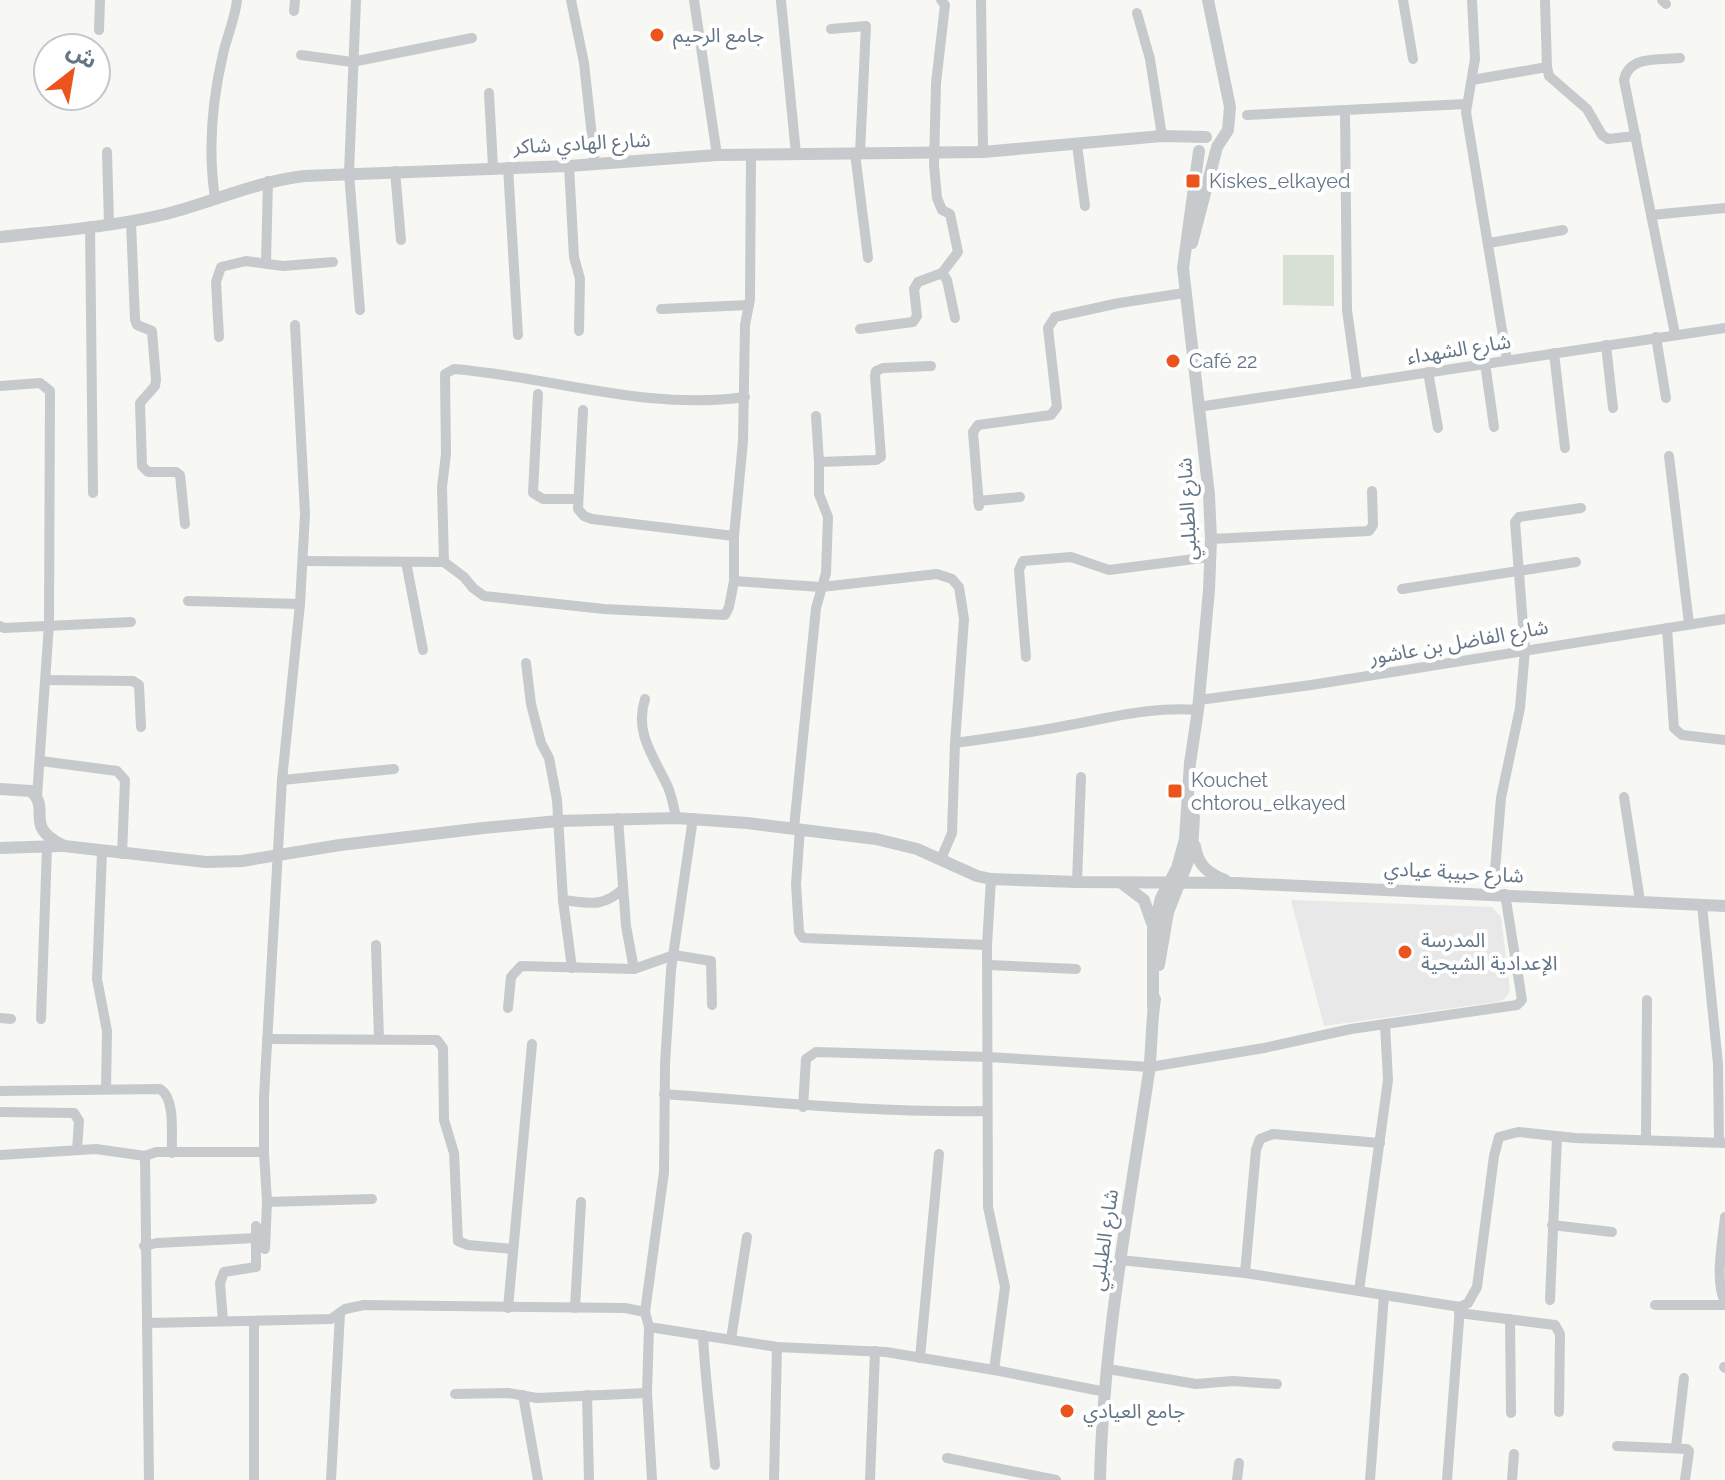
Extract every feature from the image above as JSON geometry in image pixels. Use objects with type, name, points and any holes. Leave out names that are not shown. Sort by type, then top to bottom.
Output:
[{"type":"street","points":[[99,30],[100,0]]},
{"type":"street","points":[[215,198],[211,140],[222,59],[237,0]]},
{"type":"street","points":[[356,0],[349,173],[360,310]]},
{"type":"street","points":[[571,0],[584,63],[595,164]]},
{"type":"street","points":[[694,0],[717,155]]},
{"type":"street","points":[[860,329],[913,322],[917,316],[914,289],[918,282],[942,273],[958,252],[950,214],[942,210],[937,198],[934,152],[936,83],[945,5],[941,0]]},
{"type":"street","points":[[981,0],[983,152]]},
{"type":"street","name":"شارع الطبلبي","points":[[1153,1007],[1165,923],[1185,839],[1211,539],[1209,495],[1183,268],[1184,248],[1208,145],[1228,130],[1230,107],[1208,0]]},
{"type":"street","points":[[1403,0],[1413,59]]},
{"type":"street","points":[[1472,0],[1475,59],[1466,104],[1507,360]]},
{"type":"street","points":[[1545,0],[1549,76],[1587,109],[1602,135],[1608,139],[1636,136]]},
{"type":"street","points":[[781,1],[796,154]]},
{"type":"street","points":[[1137,13],[1168,136],[1208,145]]},
{"type":"street","points":[[831,29],[866,26],[858,153],[868,258]]},
{"type":"street","points":[[301,55],[352,62],[472,38]]},
{"type":"street","points":[[1675,334],[1624,80],[1627,70],[1635,62],[1680,58]]},
{"type":"street","points":[[1472,80],[1547,67]]},
{"type":"street","points":[[489,93],[493,167]]},
{"type":"street","points":[[1247,115],[1466,104]]},
{"type":"street","points":[[1345,110],[1347,310],[1357,382]]},
{"type":"street","name":"شارع الهادي شاكر","points":[[0,237],[131,222],[268,181],[349,173],[569,166],[717,155],[983,152],[1168,136]]},
{"type":"street","points":[[1077,145],[1085,206]]},
{"type":"street","points":[[107,152],[109,224]]},
{"type":"street","points":[[303,561],[444,562],[484,596],[604,609],[725,615],[734,581],[734,536],[745,397],[751,155]]},
{"type":"street","points":[[569,166],[574,257],[580,279],[579,331]]},
{"type":"street","points":[[508,167],[518,335]]},
{"type":"street","points":[[395,171],[401,240]]},
{"type":"street","points":[[266,263],[268,181]]},
{"type":"street","points":[[1651,215],[1725,208]]},
{"type":"street","points":[[131,222],[135,320],[137,325],[152,331],[156,380],[155,386],[140,404],[142,466],[148,472],[176,472],[180,475],[185,524]]},
{"type":"street","points":[[90,226],[93,493]]},
{"type":"street","points":[[1489,243],[1563,230]]},
{"type":"street","points":[[219,337],[216,282],[221,267],[246,261],[283,266],[333,262]]},
{"type":"street","points":[[942,273],[947,280],[955,318]]},
{"type":"street","points":[[1020,497],[979,504],[973,432],[978,425],[1051,415],[1057,407],[1048,328],[1055,317],[1185,290]]},
{"type":"street","points":[[661,309],[749,305]]},
{"type":"street","points":[[265,1249],[267,1039],[277,856],[306,502],[295,325]]},
{"type":"street","name":"شارع الشهداء","points":[[1198,407],[1725,328]]},
{"type":"street","points":[[1656,337],[1666,398]]},
{"type":"street","points":[[1606,345],[1613,408]]},
{"type":"street","points":[[1554,353],[1565,448]]},
{"type":"street","points":[[1485,363],[1494,427]]},
{"type":"street","points":[[819,462],[876,460],[881,457],[876,371],[931,366]]},
{"type":"street","points":[[444,562],[442,487],[446,454],[445,374],[448,371],[506,374],[653,400],[745,397]]},
{"type":"street","points":[[1428,372],[1438,428]]},
{"type":"street","points":[[0,386],[40,383],[50,391],[49,624],[37,796],[43,832],[47,838],[64,846]]},
{"type":"street","points":[[538,394],[533,493],[543,499],[578,499]]},
{"type":"street","points":[[583,410],[578,509],[584,516],[734,536]]},
{"type":"street","points":[[816,416],[819,494],[828,517],[826,573],[816,608],[797,828],[799,932],[803,938],[987,945]]},
{"type":"street","points":[[1669,456],[1689,624]]},
{"type":"street","points":[[1211,539],[1369,531],[1373,525],[1372,491]]},
{"type":"street","points":[[803,1107],[804,1065],[812,1053],[988,1057],[1150,1067],[1520,1002],[1499,894],[1501,798],[1520,708],[1525,650],[1516,520],[1581,508]]},
{"type":"street","points":[[1026,657],[1019,570],[1023,561],[1071,557],[1109,570],[1210,557]]},
{"type":"street","points":[[406,562],[423,650]]},
{"type":"street","points":[[1402,589],[1576,562]]},
{"type":"street","points":[[734,581],[821,587],[937,574],[952,579],[959,587],[964,619],[952,833],[941,859]]},
{"type":"street","points":[[188,601],[300,604]]},
{"type":"street","name":"شارع الفاضل بن عاشور","points":[[955,743],[1725,619]]},
{"type":"street","points":[[0,626],[131,622]]},
{"type":"street","points":[[1667,628],[1674,728],[1682,735],[1725,740]]},
{"type":"street","points":[[526,663],[537,730],[549,758],[572,968]]},
{"type":"street","points":[[46,680],[133,681],[139,685],[141,727]]},
{"type":"street","points":[[645,699],[640,723],[642,733],[667,786],[676,818]]},
{"type":"street","name":"شارع الطبلبي","points":[[1100,1480],[1120,1260],[1150,1067],[1153,930],[1161,898],[1175,883],[1194,837],[1196,731]]},
{"type":"street","points":[[41,761],[117,771],[125,780],[122,854]]},
{"type":"street","points":[[282,780],[394,769]]},
{"type":"street","points":[[1077,882],[1081,777]]},
{"type":"street","points":[[0,789],[22,789],[37,796]]},
{"type":"street","points":[[1624,797],[1640,901]]},
{"type":"street","points":[[618,818],[623,889],[634,969]]},
{"type":"street","points":[[652,1480],[647,1393],[649,1327],[645,1312],[664,1172],[664,1094],[674,955],[693,818]]},
{"type":"street","name":"شارع حبيبة عيادي","points":[[0,848],[64,846],[206,862],[558,821],[693,818],[876,839],[917,849],[977,876],[991,879],[1236,883],[1725,906]]},
{"type":"street","points":[[1194,837],[1200,864],[1216,876],[1236,883]]},
{"type":"street","points":[[41,1019],[47,847]]},
{"type":"street","points":[[102,852],[97,979],[107,1031],[106,1089]]},
{"type":"street","points":[[991,879],[987,945],[989,1216],[1005,1287],[994,1370]]},
{"type":"street","points":[[1113,883],[1129,887],[1144,900],[1153,930]]},
{"type":"street","points":[[563,900],[608,902],[623,889]]},
{"type":"street","points":[[1447,1480],[1459,1310],[1468,1303],[1477,1287],[1499,1137],[1518,1132],[1557,1137],[1722,1142],[1718,1064],[1702,905]]},
{"type":"street","points":[[376,945],[379,1039]]},
{"type":"street","points":[[508,1008],[511,977],[521,966],[634,969],[674,955],[711,961],[712,1005]]},
{"type":"street","points":[[988,965],[1076,969]]},
{"type":"street","points":[[1646,1139],[1647,1000]]},
{"type":"street","points":[[1359,1291],[1388,1080],[1385,1024]]},
{"type":"street","points":[[267,1039],[323,1042],[437,1040],[444,1059],[444,1120],[454,1153],[458,1241],[468,1245],[513,1249]]},
{"type":"street","points":[[508,1308],[532,1044]]},
{"type":"street","points":[[0,1091],[153,1088],[164,1091],[169,1100],[172,1153]]},
{"type":"street","points":[[664,1094],[803,1107],[987,1111]]},
{"type":"street","points":[[0,1112],[74,1113],[79,1121],[77,1150]]},
{"type":"street","points":[[1245,1273],[1256,1150],[1260,1139],[1273,1134],[1380,1143]]},
{"type":"street","points":[[1550,1300],[1557,1137]]},
{"type":"street","points":[[0,1155],[96,1149],[145,1156],[156,1152],[264,1152]]},
{"type":"street","points":[[920,1358],[939,1154]]},
{"type":"street","points":[[145,1156],[149,1480]]},
{"type":"street","points":[[267,1202],[372,1199]]},
{"type":"street","points":[[575,1308],[581,1202]]},
{"type":"street","points":[[1655,1305],[1725,1303],[1720,1276],[1725,1217]]},
{"type":"street","points":[[1552,1225],[1612,1232]]},
{"type":"street","points":[[144,1246],[256,1232],[256,1267],[224,1272],[220,1283],[223,1321]]},
{"type":"street","points":[[731,1339],[747,1237]]},
{"type":"street","points":[[1120,1260],[1245,1273],[1510,1319],[1546,1322],[1557,1328],[1560,1334],[1559,1412]]},
{"type":"street","points":[[1370,1480],[1384,1295]]},
{"type":"street","points":[[147,1323],[331,1319],[350,1307],[364,1305],[625,1308],[645,1312]]},
{"type":"street","points":[[331,1480],[340,1313]]},
{"type":"street","points":[[1510,1319],[1511,1413]]},
{"type":"street","points":[[254,1321],[254,1480]]},
{"type":"street","points":[[649,1327],[777,1347],[875,1351],[1106,1392]]},
{"type":"street","points":[[703,1335],[715,1465]]},
{"type":"street","points":[[774,1480],[777,1347]]},
{"type":"street","points":[[870,1480],[875,1351]]},
{"type":"street","points":[[1108,1369],[1196,1384],[1233,1381],[1277,1384]]},
{"type":"street","points":[[1676,1447],[1684,1378]]},
{"type":"street","points":[[455,1394],[537,1398],[647,1393]]},
{"type":"street","points":[[523,1395],[538,1480]]},
{"type":"street","points":[[587,1395],[589,1480]]},
{"type":"street","points":[[1617,1446],[1676,1447],[1689,1451],[1685,1480]]},
{"type":"street","points":[[1512,1480],[1514,1454]]},
{"type":"street","points":[[947,1458],[1056,1480]]},
{"type":"street","points":[[1237,1480],[1239,1463]]},
{"type":"shaded area","points":[[1283,255],[1334,255],[1334,306],[1283,305]]},
{"type":"shaded area","name":"المدرسة الإعدادية الشيحية","points":[[1291,900],[1492,907],[1501,917],[1510,991],[1497,1002],[1324,1026]]},
{"type":"place","name":"جامع الرحيم","points":[[657,35]]},
{"type":"place","name":"Kiskes_elkayed","points":[[1193,181]]},
{"type":"place","name":"Café 22","points":[[1173,361]]},
{"type":"place","name":"Kouchet chtorou_elkayed","points":[[1175,791]]},
{"type":"place","name":"المدرسة الإعدادية الشيحية","points":[[1405,952]]},
{"type":"place","name":"جامع العيادي","points":[[1067,1411]]}]
